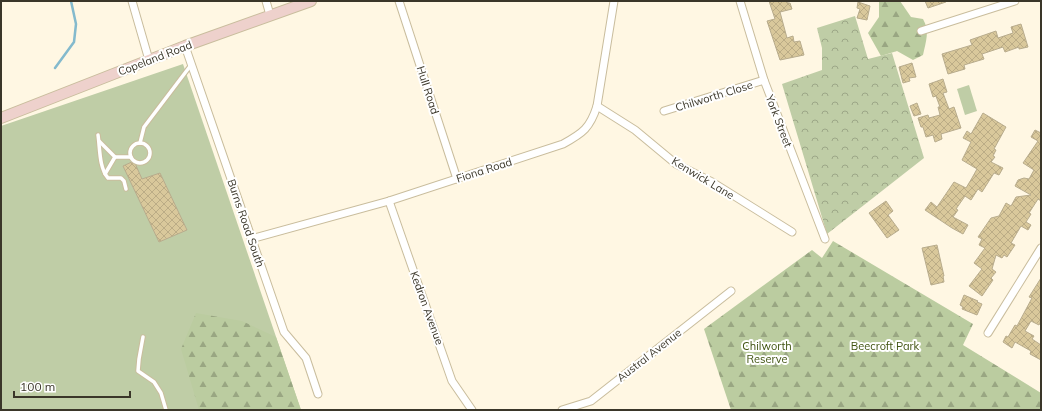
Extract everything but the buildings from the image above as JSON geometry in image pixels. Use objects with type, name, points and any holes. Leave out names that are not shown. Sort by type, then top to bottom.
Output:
[{"type":"main road","name":"Copeland Road","points":[[1,118],[185,46],[311,1]]},
{"type":"street","points":[[132,1],[149,60]]},
{"type":"street","points":[[266,1],[270,15]]},
{"type":"street","name":"Hull Road","points":[[399,1],[457,179]]},
{"type":"street","name":"Fiona Road","points":[[251,239],[389,201],[457,179],[563,144],[585,130],[593,119],[597,106],[614,1]]},
{"type":"street","name":"York Street","points":[[740,1],[764,80],[825,239]]},
{"type":"street","points":[[921,31],[1015,1]]},
{"type":"street","name":"Burns Road South","points":[[185,46],[284,332],[306,358],[318,394]]},
{"type":"street","name":"Chilworth Close","points":[[664,111],[764,80]]},
{"type":"street","name":"Kenwick Lane","points":[[597,106],[635,130],[676,164],[712,182],[792,232]]},
{"type":"street","name":"Kedron Avenue","points":[[389,201],[452,381],[472,410]]},
{"type":"street","points":[[988,333],[1041,248]]},
{"type":"street","name":"Austral Avenue","points":[[562,410],[591,401],[731,291]]},
{"type":"lane","points":[[140,143],[144,127],[191,65]]},
{"type":"lane","points":[[98,135],[104,174],[108,178],[121,178],[124,181],[126,189]]},
{"type":"lane","points":[[99,141],[115,157],[131,157]]},
{"type":"lane","points":[[137,143],[140,143],[148,148],[150,154],[145,161],[135,162],[131,157],[130,150],[137,143]]},
{"type":"lane","points":[[104,174],[115,157]]},
{"type":"lane","points":[[143,337],[138,371],[154,382],[161,394],[166,410]]},
{"type":"green space","points":[[879,1],[900,1],[911,17],[923,19],[927,32],[923,55],[913,60],[897,51],[881,56],[868,33],[879,17]]},
{"type":"green space","points":[[855,16],[868,59],[892,53],[924,158],[827,234],[782,84],[822,70],[822,48],[817,28]]},
{"type":"green space","points":[[183,64],[301,410],[1,410],[1,126]]},
{"type":"green space","points":[[969,85],[977,111],[965,115],[957,89]]},
{"type":"green space","name":"Beecroft Park","points":[[833,241],[973,324],[963,345],[1041,393],[1041,410],[731,410],[704,329],[812,250],[822,258]]},
{"type":"green space","points":[[196,313],[242,321],[276,337],[301,410],[199,410],[181,349]]},
{"type":"waterway","points":[[55,68],[74,42],[76,24],[71,1]]},
{"type":"park label","name":"Chilworth Reserve","points":[[767,352]]}]
